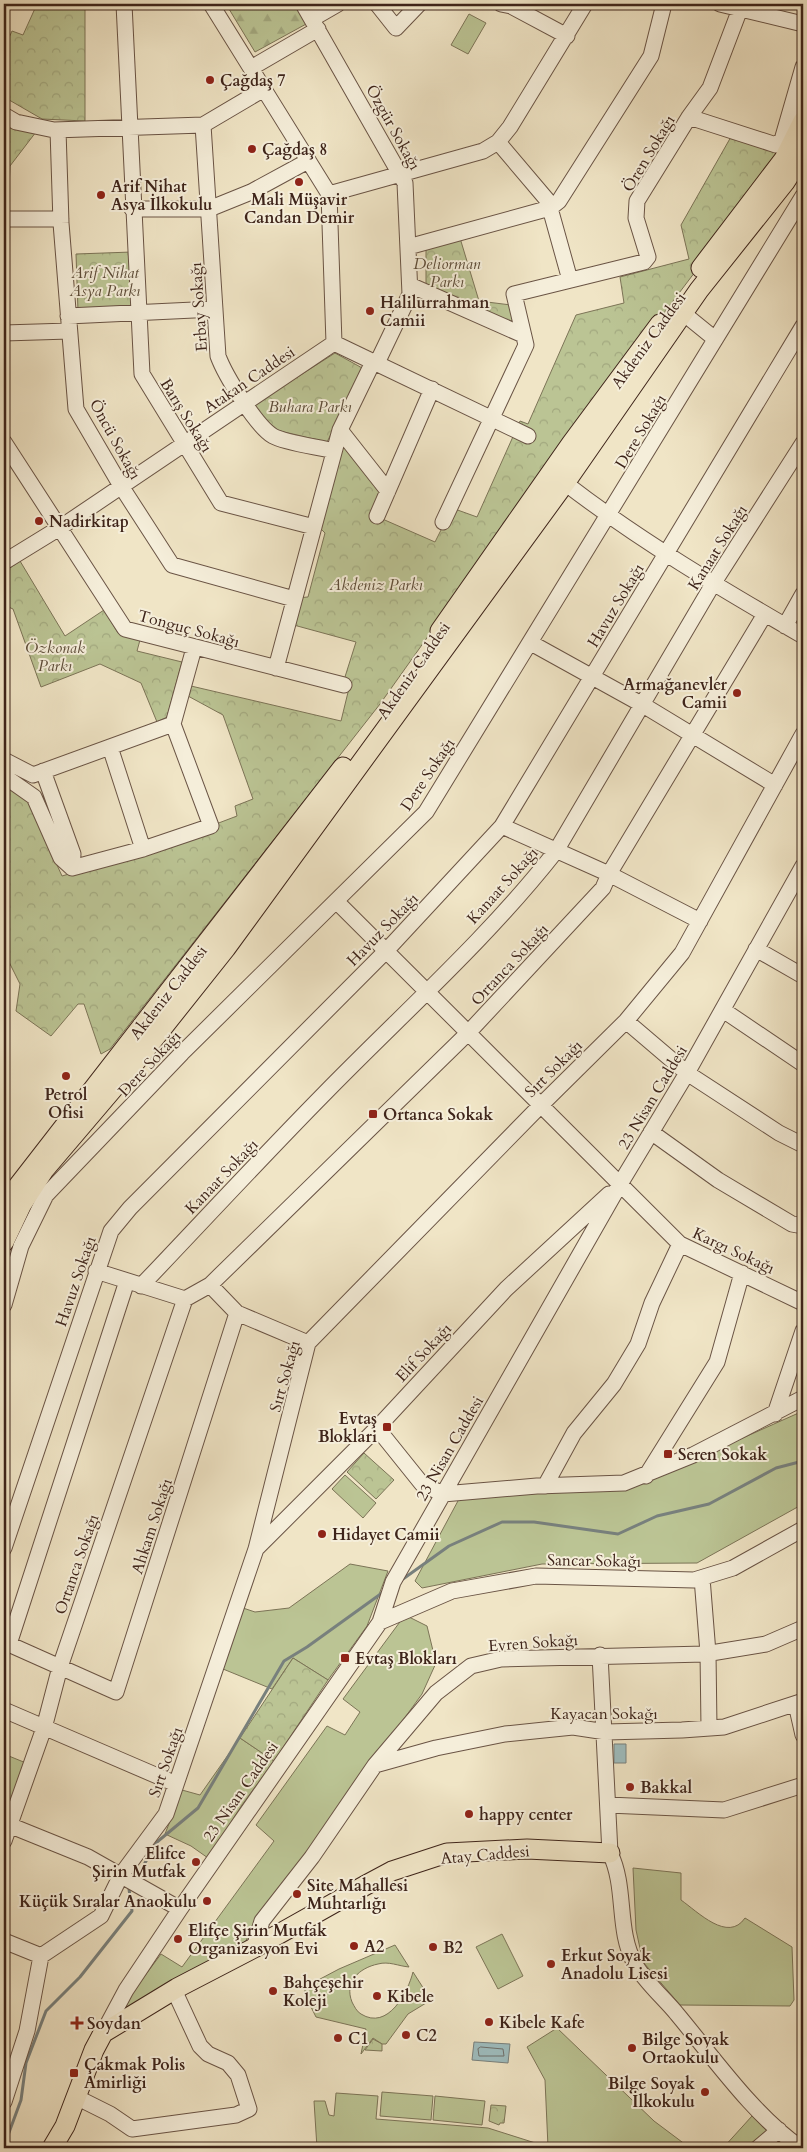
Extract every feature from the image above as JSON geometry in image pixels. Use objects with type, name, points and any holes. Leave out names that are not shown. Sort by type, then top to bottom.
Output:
[{"type":"main road","name":"Akdeniz Caddesi","points":[[4,1204],[363,741],[571,444],[784,159],[803,121]]},
{"type":"main road","name":"Akdeniz Caddesi","points":[[4,1242],[8,1222],[44,1170],[129,1070],[226,948],[565,483],[683,313],[786,182],[803,154]]},
{"type":"main road","name":"Atay Caddesi","points":[[104,2033],[174,1990],[392,1872],[447,1854],[527,1848],[610,1854]]},
{"type":"main road","points":[[52,2148],[65,2126],[94,2050],[104,2033]]},
{"type":"main road","points":[[64,2148],[65,2126]]},
{"type":"street","name":"Barış Sokağı","points":[[124,4],[132,208],[142,374],[221,503],[314,527]]},
{"type":"street","points":[[211,4],[328,194],[334,343],[528,436]]},
{"type":"street","name":"Özgür Sokağı","points":[[276,668],[340,430],[410,294],[406,183],[303,4]]},
{"type":"street","points":[[251,68],[315,24],[338,4]]},
{"type":"street","points":[[377,4],[396,28],[419,4]]},
{"type":"street","points":[[501,4],[511,6],[567,36]]},
{"type":"street","points":[[328,194],[483,151],[498,142],[510,127],[585,4]]},
{"type":"street","points":[[408,247],[550,208],[559,201],[651,56],[664,4]]},
{"type":"street","points":[[720,4],[739,6],[803,24]]},
{"type":"street","name":"Ören Sokağı","points":[[525,340],[514,294],[644,262],[648,257],[636,218],[637,201],[689,117],[710,88],[739,6]]},
{"type":"street","points":[[689,117],[776,145],[782,140],[803,67]]},
{"type":"street","points":[[4,115],[16,122],[58,130],[203,125],[264,89]]},
{"type":"street","name":"Erbay Sokağı","points":[[203,125],[218,356],[244,404],[273,436],[334,451]]},
{"type":"street","name":"Öncü Sokağı","points":[[58,130],[61,219],[76,408],[121,486],[172,566],[294,599]]},
{"type":"street","points":[[498,142],[548,201],[570,280]]},
{"type":"street","points":[[132,208],[209,209],[251,192],[308,161]]},
{"type":"street","name":"Dere Sokağı","points":[[4,1305],[9,1269],[46,1195],[182,1053],[426,812],[609,517],[803,196]]},
{"type":"street","points":[[4,219],[61,219]]},
{"type":"street","points":[[410,286],[525,340],[443,522]]},
{"type":"street","points":[[4,333],[138,312],[215,308]]},
{"type":"street","points":[[683,313],[715,339]]},
{"type":"street","name":"Havuz Sokağı","points":[[4,1548],[111,1231],[130,1208],[386,951],[502,826],[803,326]]},
{"type":"street","name":"Atakan Caddesi","points":[[4,562],[61,527],[334,343]]},
{"type":"street","points":[[377,516],[432,389]]},
{"type":"street","points":[[340,430],[388,491]]},
{"type":"street","name":"Tonguç Sokağı","points":[[4,442],[126,629],[344,685]]},
{"type":"street","name":"Kanaat Sokağı","points":[[134,1283],[427,992],[536,877],[556,850],[714,584],[803,443]]},
{"type":"street","points":[[565,483],[609,517],[714,584],[803,636]]},
{"type":"street","points":[[785,626],[803,594]]},
{"type":"street","name":"Ortanca Sokağı","points":[[4,1841],[7,1824],[44,1728],[60,1667],[185,1299],[210,1285],[468,1033],[603,888],[609,874],[765,614]]},
{"type":"street","points":[[531,643],[591,678],[643,705],[775,785]]},
{"type":"street","points":[[72,868],[143,849],[211,826],[173,724],[194,648]]},
{"type":"street","points":[[4,760],[38,773],[173,724]]},
{"type":"street","name":"Sırt Sokağı","points":[[41,1956],[101,1916],[121,1875],[166,1814],[256,1549],[308,1343],[540,1105],[626,1021],[682,953],[803,734]]},
{"type":"street","points":[[110,747],[143,849]]},
{"type":"street","points":[[38,773],[72,854],[72,868]]},
{"type":"street","points":[[4,776],[34,797],[61,858],[72,868]]},
{"type":"street","points":[[502,826],[609,874],[700,921]]},
{"type":"street","name":"23 Nisan Caddesi","points":[[104,2033],[126,1990],[180,1909],[380,1622],[393,1582],[756,950],[799,885],[803,866]]},
{"type":"street","name":"Kargı Sokağı","points":[[337,902],[680,1244],[803,1303]]},
{"type":"street","points":[[756,950],[803,976]]},
{"type":"street","points":[[723,1010],[803,1064]]},
{"type":"street","points":[[626,1021],[687,1073],[779,1132],[803,1145]]},
{"type":"street","points":[[651,1132],[718,1180],[792,1224],[803,1226]]},
{"type":"street","name":"Elif Sokağı","points":[[256,1549],[377,1428],[506,1289],[620,1184]]},
{"type":"street","points":[[545,1486],[574,1433],[614,1384],[638,1344],[652,1303],[680,1244]]},
{"type":"street","points":[[96,1271],[185,1299]]},
{"type":"street","points":[[646,1476],[717,1362],[742,1273]]},
{"type":"street","points":[[60,1667],[6,1643],[134,1283]]},
{"type":"street","points":[[210,1285],[237,1313],[308,1343]]},
{"type":"street","name":"Ahkam Sokağı","points":[[60,1667],[116,1692],[237,1313]]},
{"type":"street","points":[[775,1414],[803,1331]]},
{"type":"street","points":[[377,1428],[422,1484],[443,1494],[545,1486],[624,1483],[693,1456],[800,1400]]},
{"type":"street","name":"Sancar Sokağı","points":[[380,1622],[452,1591],[536,1576],[694,1580],[733,1568],[803,1529]]},
{"type":"street","points":[[702,1578],[708,1653],[709,1728]]},
{"type":"street","name":"Evren Sokağı","points":[[254,1948],[262,1921],[312,1857],[375,1766],[436,1693],[471,1666],[501,1658],[708,1653],[766,1644],[803,1628]]},
{"type":"street","points":[[600,1655],[606,1732],[610,1854],[616,1865],[622,1927],[635,1965],[743,2092],[779,2130],[801,2148]]},
{"type":"street","points":[[799,1703],[803,1735]]},
{"type":"street","name":"Kayacan Sokağı","points":[[375,1766],[436,1748],[505,1734],[572,1727],[606,1732],[724,1727],[799,1703]]},
{"type":"street","points":[[4,1710],[176,1784]]},
{"type":"street","points":[[608,1805],[724,1810],[803,1785]]},
{"type":"street","points":[[7,1824],[88,1857],[180,1909]]},
{"type":"street","points":[[262,1921],[274,1936]]},
{"type":"street","points":[[4,1941],[41,1956],[28,2031],[4,2102]]},
{"type":"street","points":[[76,2097],[110,2114],[132,2129],[236,2115],[249,2109],[238,2075],[228,2063],[208,2054],[200,2046],[174,1990]]},
{"type":"street","points":[[758,2148],[779,2130]]},
{"type":"green space","points":[[37,4],[85,9],[85,121],[42,119],[4,97],[4,49],[12,31],[23,35]]},
{"type":"green space","points":[[226,4],[299,4],[308,23],[255,52]]},
{"type":"green space","points":[[773,4],[803,4],[803,11]]},
{"type":"green space","points":[[469,14],[486,23],[468,54],[451,45]]},
{"type":"green space","points":[[4,123],[36,132],[10,166],[8,213],[4,216]]},
{"type":"green space","name":"Akdeniz Parkı","points":[[732,135],[781,149],[779,161],[558,453],[380,704],[110,1049],[101,1054],[84,1004],[78,1004],[51,1036],[16,1011],[20,984],[4,952],[4,783],[27,799],[62,876],[187,840],[216,824],[237,816],[235,806],[253,799],[223,715],[188,696],[191,686],[341,721],[350,684],[344,680],[356,642],[290,624],[296,598],[308,597],[325,533],[317,525],[341,438],[380,493],[371,514],[435,542],[452,508],[477,517],[520,421],[528,424],[576,315],[624,303],[620,277],[689,259],[681,225]]},
{"type":"green space","name":"Deliorman Parkı","points":[[460,238],[479,301],[511,305],[515,327],[426,286],[426,248]]},
{"type":"green space","name":"Arif Nihat Asya Parkı","points":[[132,252],[135,308],[78,311],[76,254]]},
{"type":"green space","name":"Buhara Parkı","points":[[335,353],[364,369],[327,442],[276,430],[252,406]]},
{"type":"green space","name":"Özkonak Parkı","points":[[20,561],[65,636],[104,610],[118,633],[140,640],[137,651],[182,662],[167,717],[157,722],[141,683],[100,664],[41,687],[13,609],[4,605],[4,572]]},
{"type":"green space","points":[[803,1411],[803,1504],[697,1563],[542,1564],[422,1588],[415,1581],[459,1499],[640,1484]]},
{"type":"green space","points":[[364,1453],[394,1480],[376,1499],[347,1472]]},
{"type":"green space","points":[[345,1475],[376,1503],[363,1518],[332,1489]]},
{"type":"green space","points":[[350,1564],[388,1571],[367,1626],[328,1680],[293,1658],[272,1689],[223,1669],[243,1608],[255,1612],[289,1608]]},
{"type":"green space","points":[[405,1615],[427,1626],[436,1663],[422,1694],[261,1915],[245,1942],[129,2009],[123,2005],[161,1954],[182,1967],[274,1841],[256,1825],[327,1726],[345,1735],[360,1712],[343,1699]]},
{"type":"green space","points":[[293,1658],[328,1680],[274,1761],[240,1738]]},
{"type":"green space","points":[[240,1738],[274,1761],[242,1805],[208,1858],[191,1846],[165,1834],[182,1790],[200,1795]]},
{"type":"green space","points":[[4,1754],[26,1763],[9,1809],[5,1812]]},
{"type":"green space","points":[[633,1868],[681,1873],[681,1900],[704,1918],[713,1923],[730,1927],[738,1925],[745,1918],[792,1947],[794,2000],[790,2006],[680,2005],[643,1962],[636,1930]]},
{"type":"green space","points":[[502,1934],[523,1976],[498,1989],[476,1947]]},
{"type":"green space","points":[[395,1945],[409,1967],[382,1963],[371,1966],[359,1973],[350,1988],[352,2002],[356,2009],[361,2014],[371,2018],[380,2017],[388,2013],[401,1999],[413,1972],[431,2000],[408,2014],[386,2044],[382,2044],[373,2038],[361,2054],[366,2029],[316,2017],[305,1995],[305,1987],[339,1969]]},
{"type":"green space","points":[[557,2028],[654,2121],[690,2148],[317,2148],[314,2101],[325,2101],[329,2115],[334,2116],[336,2093],[378,2096],[376,2119],[488,2128],[548,2147],[545,2080],[527,2047]]},
{"type":"green space","points":[[373,2039],[382,2044],[382,2051],[365,2050]]},
{"type":"green space","points":[[382,2092],[433,2096],[431,2120],[380,2116]]},
{"type":"green space","points":[[435,2096],[485,2101],[482,2125],[433,2120]]},
{"type":"green space","points":[[491,2105],[506,2106],[504,2123],[499,2125],[489,2121]]},
{"type":"green space","points":[[752,2116],[772,2136],[754,2148],[723,2148]]},
{"type":"water","points":[[614,1744],[626,1744],[626,1763],[614,1763]]},
{"type":"water","points":[[474,2042],[510,2044],[508,2063],[472,2060]]},
{"type":"waterway","points":[[403,1579],[449,1546],[502,1522],[534,1522],[618,1534],[657,1516],[709,1504],[776,1468],[803,1461]]},
{"type":"waterway","points":[[138,1875],[157,1842],[198,1808],[284,1661],[307,1647],[382,1593]]},
{"type":"waterway","points":[[4,2146],[21,2100],[26,2063],[46,2011],[80,1977],[132,1911],[129,1889]]},
{"type":"place","name":"Çağdaş 7","points":[[210,80]]},
{"type":"place","name":"Çağdaş 8","points":[[252,149]]},
{"type":"place","name":"Mali Müşavir Candan Demir","points":[[299,182]]},
{"type":"place","name":"Arif Nihat Asya İlkokulu","points":[[101,195]]},
{"type":"place","name":"Halilurrahman Camii","points":[[370,311]]},
{"type":"place","name":"Nadirkitap","points":[[39,521]]},
{"type":"place","name":"Armağanevler Camii","points":[[737,693]]},
{"type":"place","name":"Petrol Ofisi","points":[[66,1076]]},
{"type":"place","name":"Ortanca Sokak","points":[[373,1114]]},
{"type":"place","name":"Evtaş Bloklari","points":[[387,1427]]},
{"type":"place","name":"Seren Sokak","points":[[668,1454]]},
{"type":"place","name":"Hidayet Camii","points":[[322,1534]]},
{"type":"place","name":"Evtaş Blokları","points":[[345,1658]]},
{"type":"place","name":"Bakkal","points":[[630,1787]]},
{"type":"place","name":"happy center","points":[[469,1814]]},
{"type":"place","name":"Elifce Şirin Mutfak","points":[[196,1862]]},
{"type":"place","name":"Site Mahallesi Muhtarlığı","points":[[297,1894]]},
{"type":"place","name":"Küçük Sıralar Anaokulu","points":[[207,1901]]},
{"type":"place","name":"Elifçe Şirin Mutfak Organizasyon Evi","points":[[178,1939]]},
{"type":"place","name":"A2","points":[[354,1946]]},
{"type":"place","name":"B2","points":[[433,1947]]},
{"type":"place","name":"Erkut Soyak Anadolu Lisesi","points":[[551,1964]]},
{"type":"place","name":"Bahçeşehir Koleji","points":[[273,1991]]},
{"type":"place","name":"Kibele","points":[[377,1996]]},
{"type":"place","name":"Kibele Kafe","points":[[489,2022]]},
{"type":"place","name":"Soydan","points":[[77,2023]]},
{"type":"place","name":"C2","points":[[406,2035]]},
{"type":"place","name":"C1","points":[[338,2038]]},
{"type":"place","name":"Bilge Soyak Ortaokulu","points":[[632,2048]]},
{"type":"place","name":"Çakmak Polis Amirliği","points":[[74,2073]]},
{"type":"place","name":"Bilge Soyak İlkokulu","points":[[705,2092]]}]
